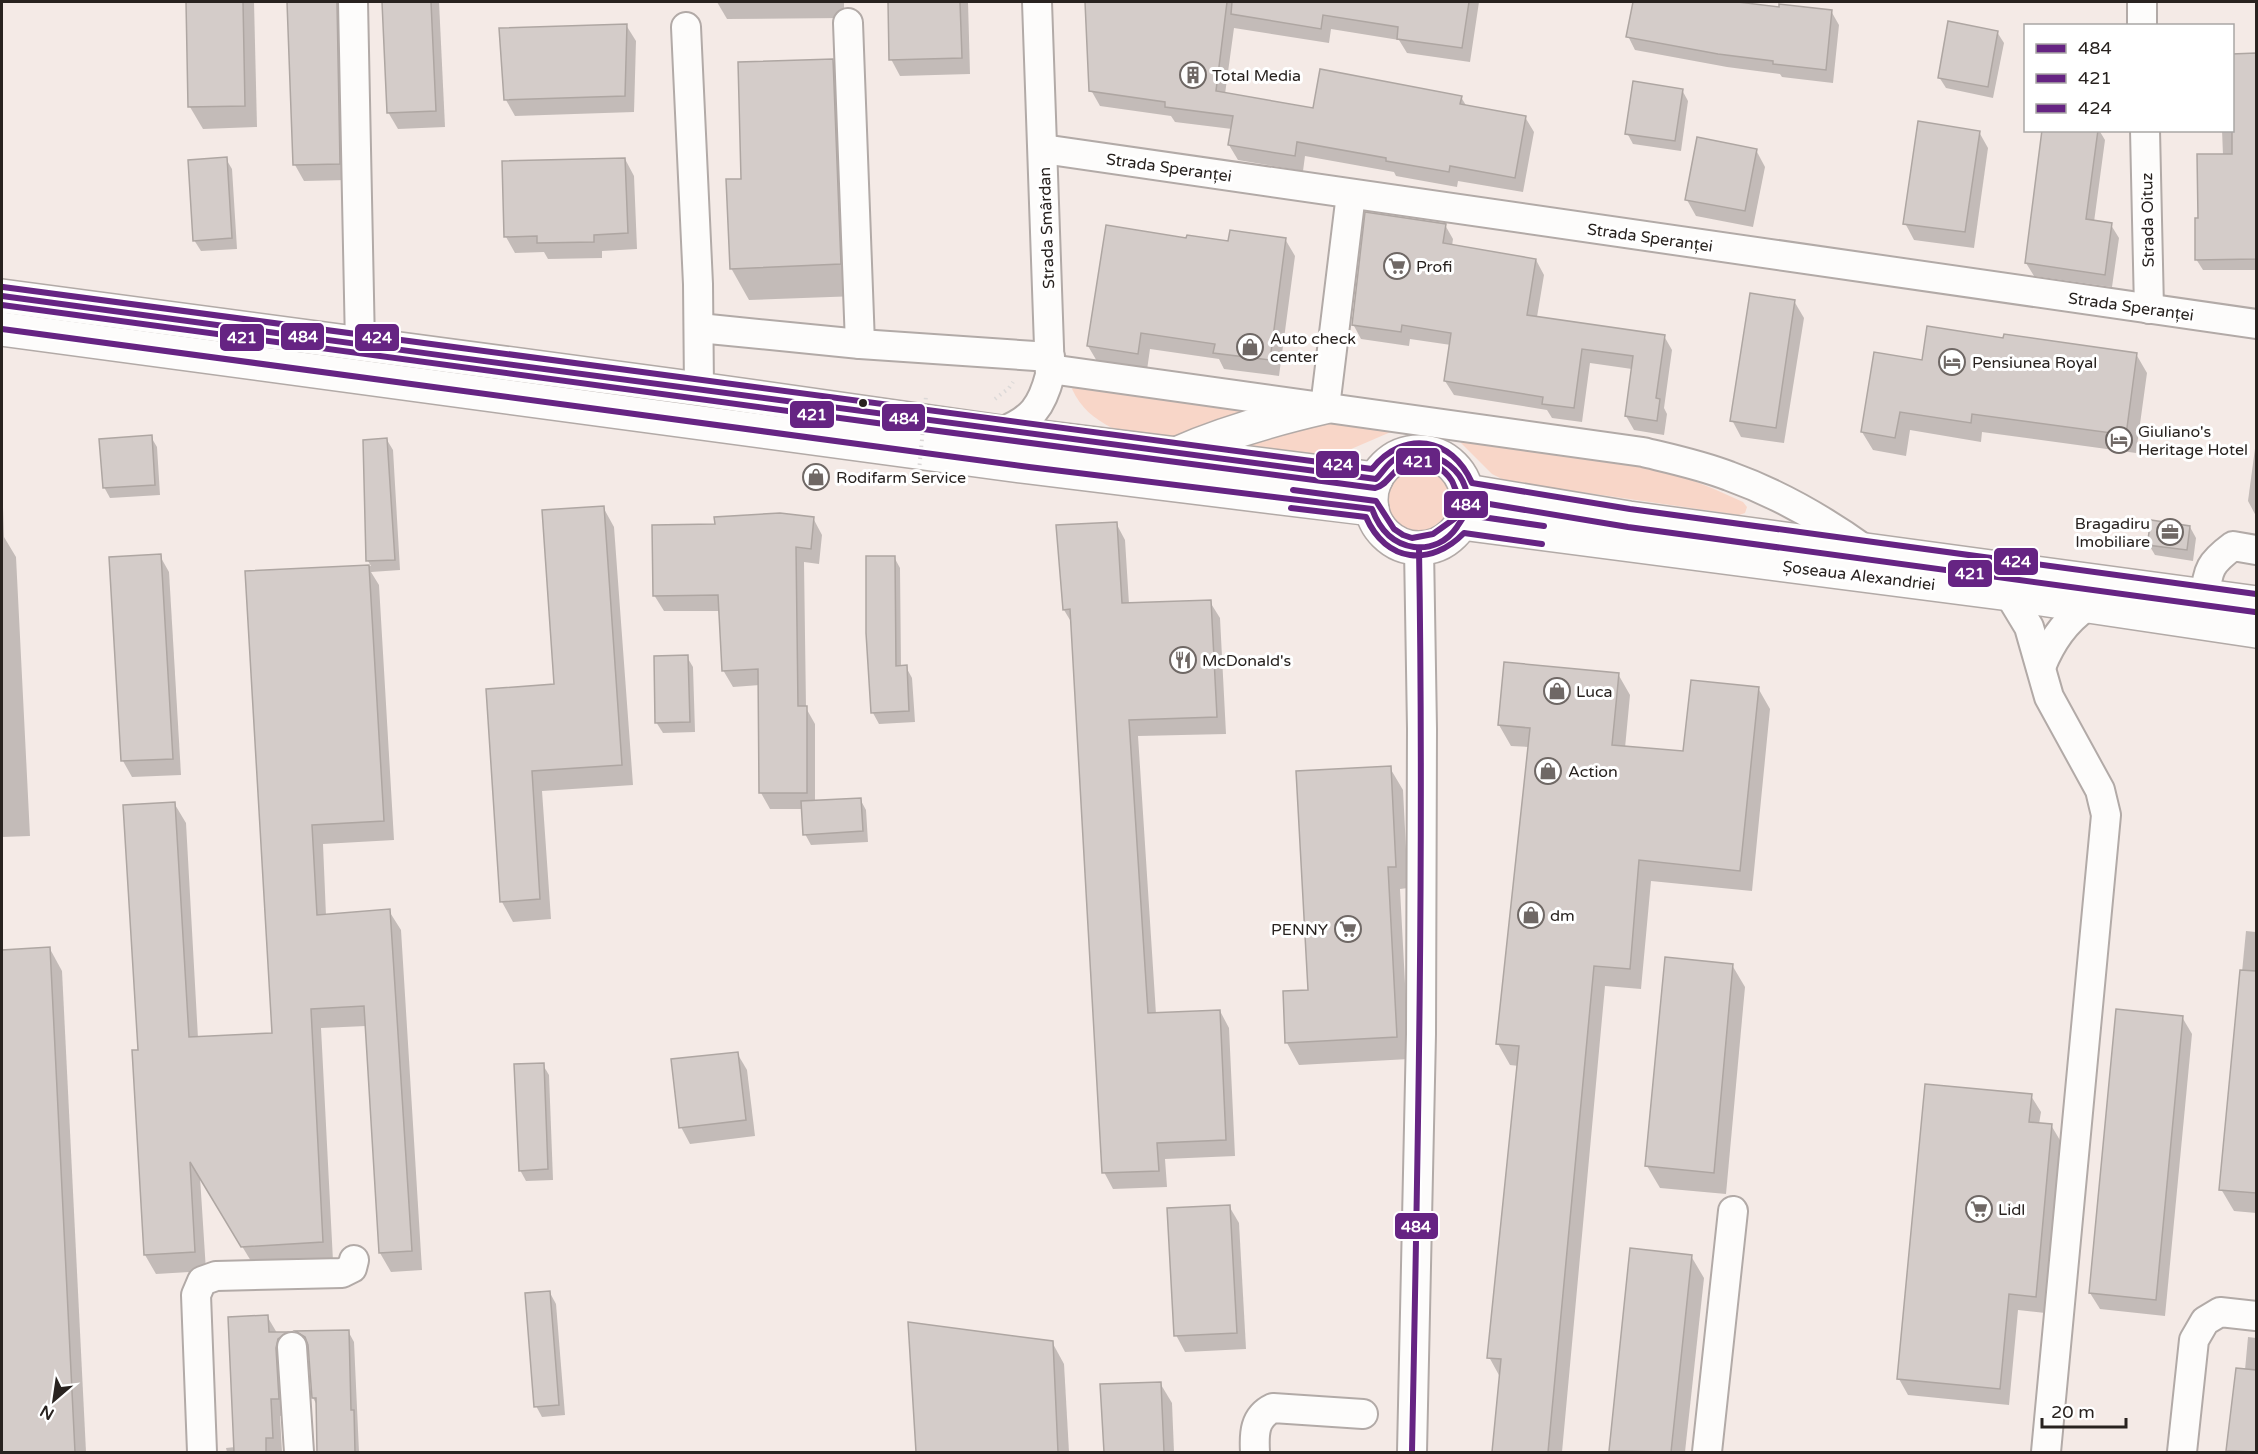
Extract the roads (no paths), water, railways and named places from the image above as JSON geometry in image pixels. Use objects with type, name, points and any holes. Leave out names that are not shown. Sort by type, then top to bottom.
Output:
[{"type":"main road","points":[[2,296],[1176,454],[1374,494]]},
{"type":"main road","points":[[2,329],[1041,468],[1374,494]]},
{"type":"main road","points":[[1176,454],[1248,426],[1325,407]]},
{"type":"main road","points":[[1411,452],[1424,452],[1447,460],[1462,480],[1466,491],[1466,510],[1461,524],[1450,537],[1440,543],[1419,548],[1405,545],[1392,540],[1382,530],[1374,494],[1389,462],[1400,456],[1411,452]]},
{"type":"main road","name":"Șoseaua Alexandriei","points":[[1466,491],[1629,518],[2256,603]]},
{"type":"main road","name":"Șoseaua Alexandriei","points":[[1461,524],[2009,594],[2256,631]]},
{"type":"street","points":[[353,2],[360,345]]},
{"type":"street","name":"Strada Smârdan","points":[[1001,432],[1027,420],[1037,409],[1045,393],[1043,149],[1037,2]]},
{"type":"street","points":[[2142,2],[2142,24]]},
{"type":"street","points":[[848,23],[856,289],[860,344]]},
{"type":"street","points":[[686,27],[699,328],[699,389]]},
{"type":"street","name":"Strada Oituz","points":[[2145,132],[2149,309]]},
{"type":"street","name":"Strada Speranței","points":[[1043,149],[2256,324]]},
{"type":"street","points":[[1325,407],[1351,194]]},
{"type":"street","points":[[699,328],[1043,364],[1643,452],[1727,475],[1795,505],[1829,523],[1867,551]]},
{"type":"street","points":[[2205,596],[2208,572],[2220,555],[2233,546],[2256,550]]},
{"type":"street","points":[[1412,1452],[1421,1034],[1422,729],[1419,548]]},
{"type":"street","points":[[2009,594],[2029,627],[2049,697],[2100,790],[2106,815],[2046,1452]]},
{"type":"street","points":[[2041,667],[2059,633],[2075,614],[2086,607]]},
{"type":"street","points":[[1707,1452],[1733,1211]]},
{"type":"street","points":[[202,1452],[196,1295],[202,1281],[216,1276],[342,1273],[352,1268],[354,1260]]},
{"type":"street","points":[[2182,1452],[2194,1340],[2199,1330],[2205,1321],[2220,1312],[2256,1316]]},
{"type":"street","points":[[292,1347],[299,1452]]},
{"type":"street","points":[[1255,1452],[1255,1426],[1267,1411],[1273,1408],[1363,1414]]},
{"type":"place","name":"Total Media","points":[[1193,75]]},
{"type":"place","name":"Profi","points":[[1397,266]]},
{"type":"place","name":"Auto check center","points":[[1250,347]]},
{"type":"place","name":"Pensiunea Royal","points":[[1952,362]]},
{"type":"place","name":"Giuliano's Heritage Hotel","points":[[2119,440]]},
{"type":"place","name":"Rodifarm Service","points":[[816,477]]},
{"type":"place","name":"Bragadiru Imobiliare","points":[[2170,532]]},
{"type":"place","name":"McDonald's","points":[[1183,660]]},
{"type":"place","name":"Luca","points":[[1557,691]]},
{"type":"place","name":"Action","points":[[1548,771]]},
{"type":"place","name":"dm","points":[[1531,915]]},
{"type":"place","name":"PENNY","points":[[1348,929]]},
{"type":"place","name":"Lidl","points":[[1979,1209]]}]
